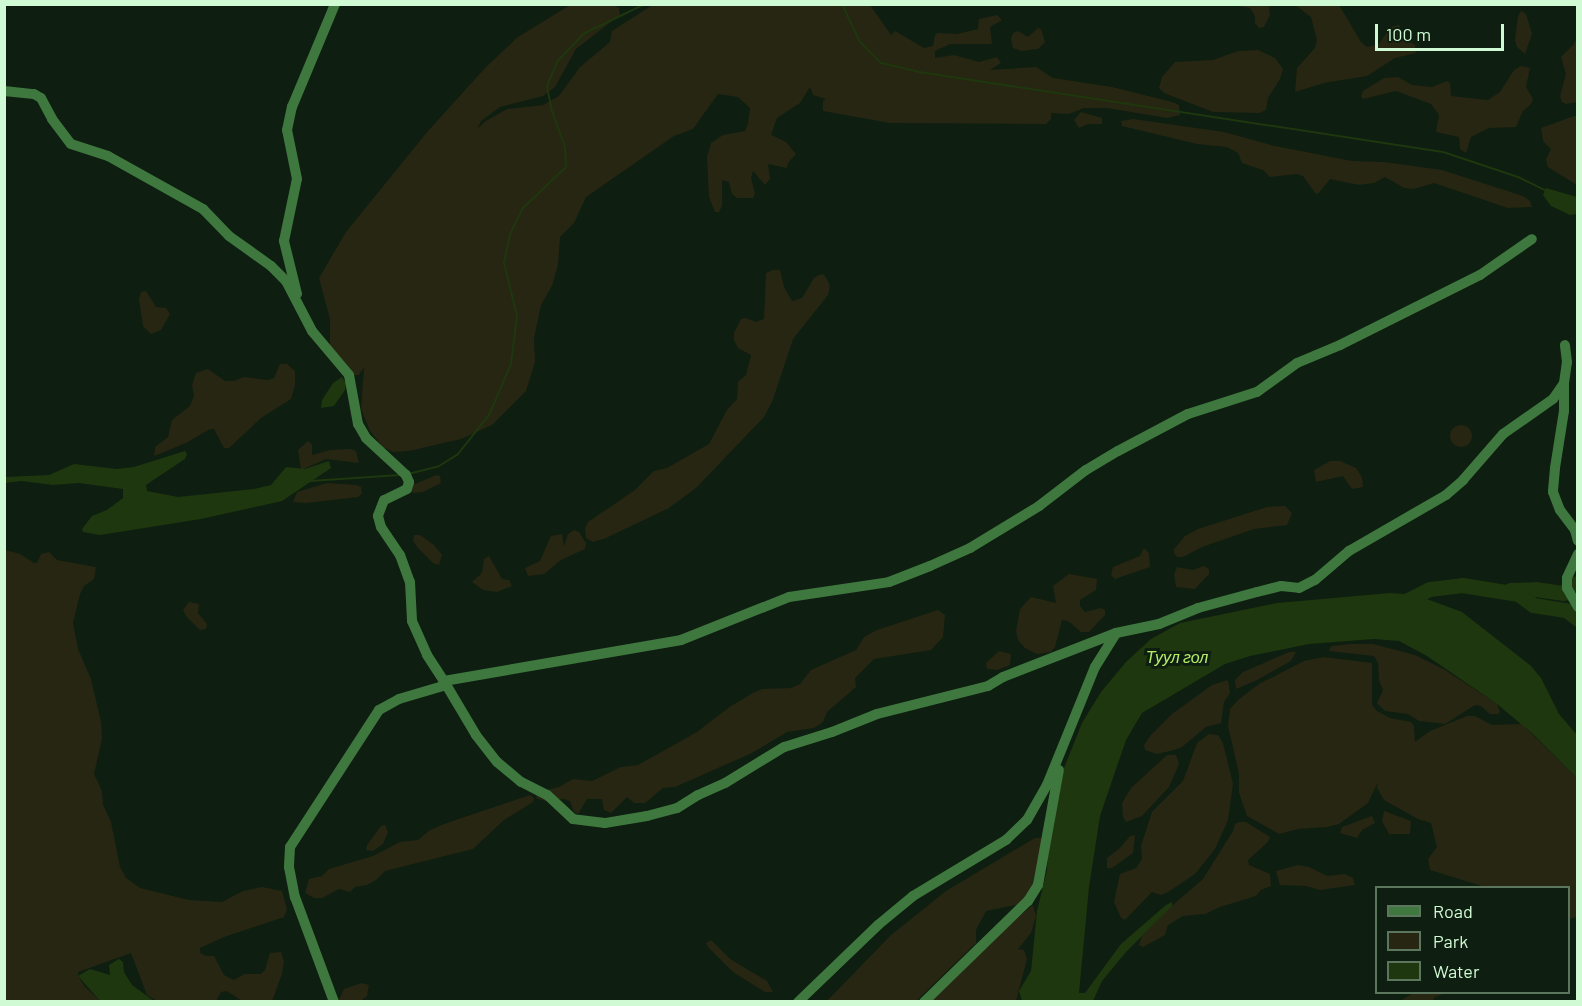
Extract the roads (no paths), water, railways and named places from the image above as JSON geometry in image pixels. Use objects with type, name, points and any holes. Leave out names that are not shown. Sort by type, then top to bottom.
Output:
[{"type":"street","points":[[300,309],[284,241],[297,179],[286,130],[292,107],[335,4]]},
{"type":"street","points":[[4,91],[34,94],[44,102],[52,119],[71,144],[108,156],[203,209],[230,236],[253,252],[286,281],[312,331],[349,375],[358,424],[366,438],[406,475],[409,482],[407,489],[384,500],[378,516],[381,527],[400,555],[410,582],[412,621],[427,655],[476,735],[497,762],[521,782],[547,795],[573,819],[605,823],[677,808],[784,747],[832,732],[877,714],[988,686],[1004,677],[1116,633],[1159,624],[1198,608],[1281,586],[1299,588],[1315,580],[1348,551],[1446,495],[1503,434],[1553,399],[1564,384]]},
{"type":"street","points":[[444,681],[681,640],[789,597],[889,582],[930,566],[970,548],[1031,511],[1086,470],[1118,451],[1188,414],[1257,392],[1297,363],[1340,345],[1480,275],[1532,239]]},
{"type":"street","points":[[1565,345],[1568,362],[1553,492],[1560,510],[1575,530],[1578,541]]},
{"type":"street","points":[[1578,554],[1567,578],[1567,588],[1578,607]]},
{"type":"street","points":[[798,1002],[878,925],[914,896],[1006,840],[1027,820],[1062,752],[1095,667],[1116,633]]},
{"type":"street","points":[[334,1002],[295,897],[289,867],[290,847],[379,710],[399,699],[436,690],[443,686],[444,681]]},
{"type":"street","points":[[924,1002],[1028,901],[1038,885],[1062,752]]},
{"type":"water","points":[[1546,188],[1577,197],[1577,214],[1570,215],[1551,206],[1543,195]]},
{"type":"water","points":[[342,377],[346,383],[345,390],[334,406],[321,408],[322,400],[333,383]]},
{"type":"water","points":[[185,451],[187,454],[185,459],[146,485],[147,491],[178,497],[254,489],[271,485],[286,467],[305,469],[329,461],[331,468],[282,501],[201,519],[100,535],[83,532],[82,529],[92,516],[107,510],[123,498],[123,489],[79,483],[53,485],[21,481],[5,483],[5,477],[49,475],[74,464],[117,469],[134,467]]},
{"type":"water","name":"Туул гол","points":[[1390,593],[1416,595],[1462,612],[1531,666],[1541,678],[1559,714],[1577,735],[1577,778],[1533,734],[1497,704],[1427,656],[1399,641],[1374,639],[1309,644],[1250,656],[1225,664],[1142,713],[1126,740],[1100,816],[1089,887],[1079,993],[1085,993],[1121,944],[1166,905],[1172,902],[1172,906],[1126,952],[1102,981],[1093,1001],[1022,1001],[1019,991],[1031,971],[1037,911],[1047,870],[1049,835],[1064,768],[1082,723],[1101,692],[1126,662],[1151,639],[1180,623],[1277,603]]},
{"type":"water","points":[[119,959],[123,962],[124,972],[132,985],[154,1001],[100,1001],[78,976],[90,969],[110,975],[109,965]]},
{"type":"waterway","points":[[408,474],[439,466],[458,454],[489,415],[511,364],[517,316],[504,263],[510,234],[522,209],[566,167],[565,147],[552,112],[547,86],[557,62],[583,34],[645,4]]},
{"type":"waterway","points":[[842,4],[860,42],[881,63],[919,72],[1443,152],[1518,177],[1545,190]]},
{"type":"waterway","points":[[310,481],[400,475]]},
{"type":"waterway","points":[[1510,590],[1535,589],[1563,593],[1572,584],[1578,583]]},
{"type":"waterway","points":[[1398,605],[1430,589],[1462,585],[1518,594],[1533,605],[1566,610],[1578,619]]}]
